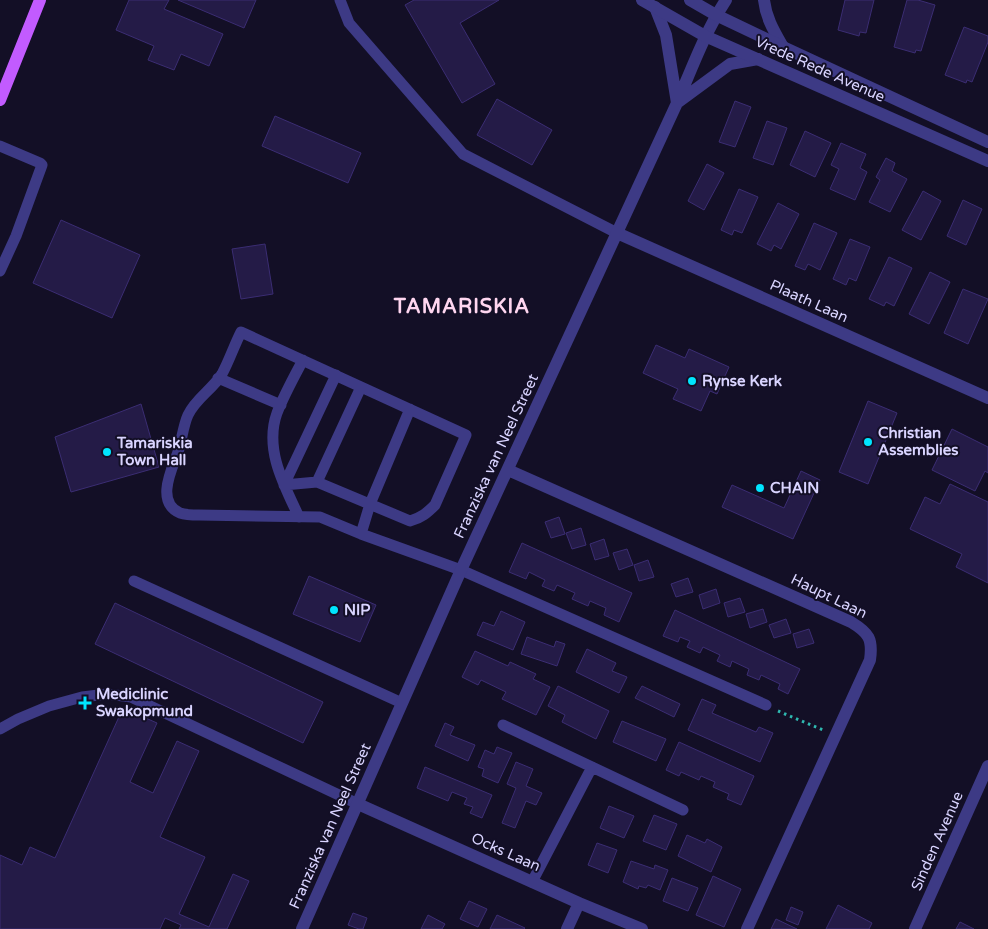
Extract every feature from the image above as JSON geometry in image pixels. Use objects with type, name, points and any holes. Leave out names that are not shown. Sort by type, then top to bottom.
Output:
[{"type":"main road","points":[[0,100],[40,0]]},
{"type":"street","name":"Vrede Rede Avenue","points":[[642,0],[705,36],[988,162]]},
{"type":"street","name":"Vrede Rede Avenue","points":[[690,0],[716,15],[783,47],[988,142]]},
{"type":"street","name":"Franziska van Neel Street","points":[[302,929],[461,570],[677,103],[705,36],[726,0]]},
{"type":"street","points":[[764,0],[765,12],[783,47]]},
{"type":"street","points":[[655,7],[666,35],[677,103],[730,64],[758,59]]},
{"type":"street","name":"Plaath Laan","points":[[617,233],[988,398]]},
{"type":"street","name":"Haupt Laan","points":[[508,470],[851,622],[862,629],[869,638],[872,649],[870,660],[747,929]]},
{"type":"street","name":"Sinden Avenue","points":[[915,929],[988,766]]},
{"type":"street","name":"Ocks Laan","points":[[358,804],[578,903],[642,929]]},
{"type":"street","points":[[567,929],[578,903]]},
{"type":"lane","points":[[340,0],[349,23],[463,154],[617,233]]},
{"type":"lane","points":[[0,146],[40,163],[42,166],[16,236],[0,271]]},
{"type":"lane","points":[[284,485],[317,482],[410,521],[418,519],[428,513],[435,505],[466,435],[241,332],[222,373],[212,387],[199,398],[188,415],[168,480],[167,496],[172,508],[181,513],[199,515],[320,517],[461,570],[766,705]]},
{"type":"lane","points":[[299,517],[284,485],[274,456],[272,435],[277,414],[303,360]]},
{"type":"lane","points":[[284,485],[336,375]]},
{"type":"lane","points":[[218,378],[281,405]]},
{"type":"lane","points":[[317,482],[362,387]]},
{"type":"lane","points":[[362,534],[370,504],[410,409]]},
{"type":"lane","points":[[134,581],[402,703]]},
{"type":"lane","points":[[0,729],[49,706],[82,697],[107,694],[131,697],[358,804]]},
{"type":"lane","points":[[502,725],[684,810]]},
{"type":"lane","points":[[532,882],[592,767]]},
{"type":"path","points":[[766,705],[835,736]]},
{"type":"building","points":[[129,0],[169,0],[164,9],[223,34],[209,66],[181,54],[174,70],[148,60],[154,46],[116,30]]},
{"type":"building","points":[[178,0],[256,0],[244,28]]},
{"type":"building","points":[[414,0],[499,0],[460,23],[495,84],[462,103],[405,5]]},
{"type":"building","points":[[845,0],[874,0],[866,33],[860,32],[859,36],[838,30]]},
{"type":"building","points":[[907,0],[918,0],[935,5],[921,51],[916,50],[915,53],[894,47]]},
{"type":"building","points":[[964,27],[988,36],[988,42],[972,82],[967,80],[966,83],[945,75]]},
{"type":"building","points":[[497,99],[552,130],[532,165],[477,135]]},
{"type":"building","points":[[735,101],[751,107],[735,147],[719,142]]},
{"type":"building","points":[[275,116],[361,153],[348,183],[262,146]]},
{"type":"building","points":[[767,121],[787,128],[773,165],[753,158]]},
{"type":"building","points":[[805,131],[831,143],[815,177],[790,165]]},
{"type":"building","points":[[841,143],[866,154],[860,168],[867,172],[855,200],[830,189],[839,169],[831,165]]},
{"type":"building","points":[[886,158],[895,163],[892,171],[907,179],[890,212],[869,202],[880,180],[876,177]]},
{"type":"building","points":[[707,164],[724,173],[704,210],[688,201]]},
{"type":"building","points":[[739,189],[758,197],[742,233],[734,230],[732,235],[721,230]]},
{"type":"building","points":[[923,191],[941,201],[921,240],[902,230]]},
{"type":"building","points":[[963,200],[982,209],[966,245],[947,236]]},
{"type":"building","points":[[778,203],[799,214],[781,249],[774,245],[771,251],[757,244]]},
{"type":"building","points":[[61,220],[140,255],[112,318],[33,283]]},
{"type":"building","points":[[814,223],[837,233],[820,270],[808,264],[805,270],[795,266]]},
{"type":"building","points":[[850,239],[870,247],[856,281],[849,278],[846,285],[833,279]]},
{"type":"building","points":[[265,244],[273,294],[241,299],[232,249]]},
{"type":"building","points":[[889,257],[912,268],[894,306],[886,302],[884,306],[869,299]]},
{"type":"building","points":[[930,272],[950,282],[929,324],[909,314]]},
{"type":"building","points":[[963,289],[988,299],[968,344],[944,333]]},
{"type":"building","name":"Rynse Kerk","points":[[656,345],[685,358],[689,349],[729,367],[717,394],[710,391],[701,411],[673,399],[678,389],[643,373]]},
{"type":"building","name":"Christian Assemblies","points":[[868,401],[897,413],[868,484],[839,472]]},
{"type":"building","name":"Tamariskia Town Hall","points":[[141,404],[159,467],[71,492],[55,437]]},
{"type":"building","points":[[952,429],[988,447],[988,473],[985,471],[975,491],[932,470]]},
{"type":"building","points":[[801,471],[820,480],[793,539],[722,507],[732,485],[784,508]]},
{"type":"building","points":[[950,484],[988,502],[988,583],[956,567],[962,554],[910,529],[925,497],[940,504]]},
{"type":"building","points":[[559,517],[565,534],[551,538],[545,522]]},
{"type":"building","points":[[581,528],[586,545],[572,549],[566,533]]},
{"type":"building","points":[[604,539],[609,556],[595,560],[590,544]]},
{"type":"building","points":[[522,543],[632,593],[619,622],[604,615],[606,608],[590,601],[588,606],[572,599],[575,593],[557,585],[554,591],[542,586],[545,580],[529,572],[526,579],[509,572]]},
{"type":"building","points":[[627,549],[633,565],[619,570],[613,553]]},
{"type":"building","points":[[648,560],[654,577],[639,581],[634,565]]},
{"type":"building","name":"NIP","points":[[309,576],[376,605],[360,642],[293,614]]},
{"type":"building","points":[[688,578],[693,592],[676,597],[671,584]]},
{"type":"building","points":[[716,589],[720,603],[703,609],[699,595]]},
{"type":"building","points":[[740,598],[745,612],[728,617],[724,603]]},
{"type":"building","points":[[115,603],[323,702],[303,743],[95,644]]},
{"type":"building","points":[[763,609],[767,622],[750,628],[746,614]]},
{"type":"building","points":[[675,610],[800,669],[788,694],[778,689],[780,684],[761,675],[759,680],[747,675],[749,669],[732,661],[730,667],[717,661],[720,655],[703,647],[700,653],[687,647],[690,641],[680,637],[678,642],[663,636]]},
{"type":"building","points":[[501,611],[525,622],[513,650],[477,635],[483,622],[494,626]]},
{"type":"building","points":[[786,619],[791,633],[774,638],[769,625]]},
{"type":"building","points":[[809,629],[814,643],[797,648],[793,634]]},
{"type":"building","points":[[527,637],[554,647],[556,641],[565,644],[557,666],[521,654]]},
{"type":"building","points":[[587,649],[616,663],[612,671],[627,677],[619,693],[576,672]]},
{"type":"building","points":[[475,651],[508,666],[510,662],[536,674],[533,679],[550,687],[536,715],[502,699],[506,692],[481,680],[478,685],[462,677]]},
{"type":"building","points":[[558,686],[609,711],[596,739],[562,722],[565,715],[548,706]]},
{"type":"building","points":[[642,686],[680,704],[674,717],[635,698]]},
{"type":"building","points":[[702,699],[716,705],[712,713],[756,732],[759,727],[773,733],[760,762],[688,730]]},
{"type":"building","points":[[123,708],[157,723],[130,782],[153,793],[177,741],[199,751],[160,837],[205,857],[179,914],[209,927],[233,874],[249,881],[227,929],[179,929],[181,925],[165,918],[160,929],[0,929],[0,855],[22,865],[30,847],[55,858]]},
{"type":"building","points":[[622,721],[666,739],[656,761],[613,742]]},
{"type":"building","points":[[445,723],[454,727],[450,735],[475,745],[468,761],[435,746]]},
{"type":"building","points":[[679,742],[754,776],[741,805],[727,799],[729,794],[713,787],[715,782],[701,776],[699,780],[681,772],[679,776],[666,770]]},
{"type":"building","points":[[497,747],[512,753],[498,783],[482,776],[484,769],[478,767],[485,750],[494,754]]},
{"type":"building","points":[[516,762],[533,769],[526,786],[542,793],[536,805],[526,801],[515,828],[502,823],[516,788],[507,784]]},
{"type":"building","points":[[425,767],[492,795],[482,818],[470,813],[473,807],[464,804],[467,798],[452,792],[448,801],[417,788]]},
{"type":"building","points":[[609,806],[634,816],[624,838],[600,828]]},
{"type":"building","points":[[654,815],[677,824],[666,850],[643,841]]},
{"type":"building","points":[[687,835],[705,843],[707,839],[722,847],[711,872],[678,856]]},
{"type":"building","points":[[597,843],[617,850],[608,873],[588,865]]},
{"type":"building","points":[[631,861],[654,869],[655,865],[668,870],[660,890],[648,885],[646,888],[639,886],[638,889],[623,882]]},
{"type":"building","points":[[713,876],[741,889],[724,927],[696,915]]},
{"type":"building","points":[[672,878],[698,888],[688,911],[663,901]]},
{"type":"building","points":[[469,901],[487,909],[478,927],[460,919]]},
{"type":"building","points":[[838,905],[872,923],[869,929],[826,929]]},
{"type":"building","points":[[791,907],[803,912],[798,925],[786,920]]},
{"type":"building","points":[[353,913],[367,918],[363,929],[348,925]]},
{"type":"building","points":[[428,915],[445,924],[442,929],[421,929]]},
{"type":"building","points":[[497,915],[525,928],[490,929]]},
{"type":"building","points":[[776,919],[797,929],[771,929]]},
{"type":"building","points":[[960,922],[974,929],[956,929]]},
{"type":"place","name":"Rynse Kerk","points":[[692,381]]},
{"type":"place","name":"Christian Assemblies","points":[[868,442]]},
{"type":"place","name":"Tamariskia Town Hall","points":[[107,452]]},
{"type":"place","name":"CHAIN","points":[[760,488]]},
{"type":"place","name":"NIP","points":[[334,610]]},
{"type":"place","name":"Mediclinic Swakopmund","points":[[85,703]]},
{"type":"district","name":"TAMARISKIA","points":[[462,306]]}]
